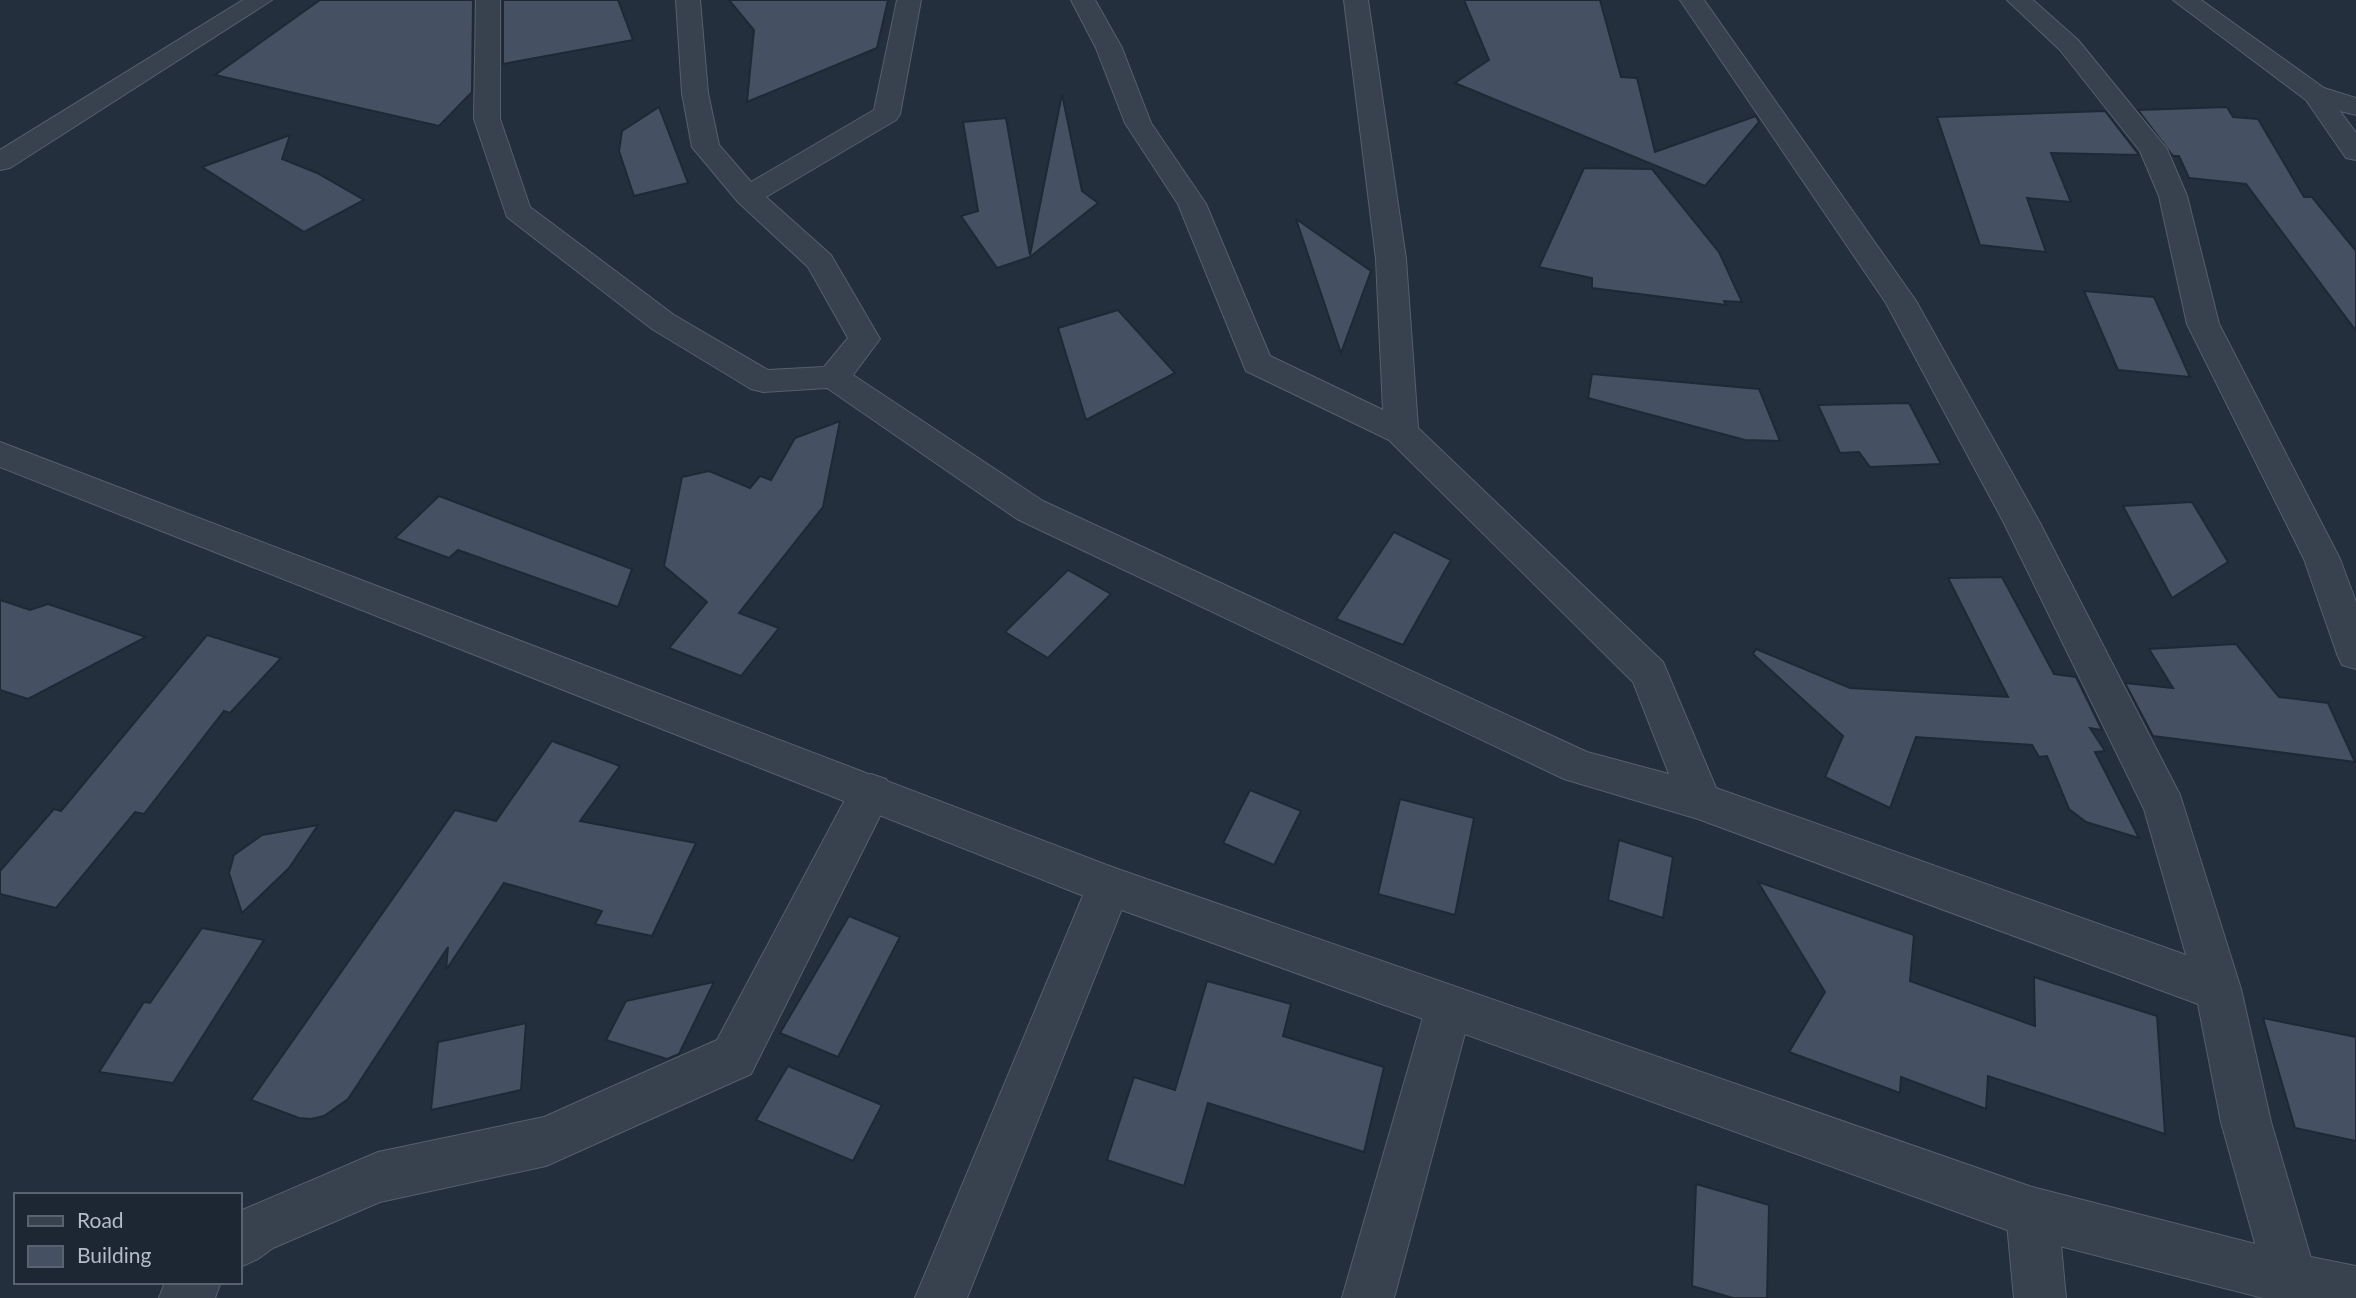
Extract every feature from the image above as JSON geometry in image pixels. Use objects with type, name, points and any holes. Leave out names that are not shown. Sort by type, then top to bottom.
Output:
[{"type":"street","points":[[0,162],[260,0]]},
{"type":"street","points":[[488,0],[487,119],[517,211],[663,321],[763,381],[833,377],[1030,510],[1578,767],[1700,801],[2218,989]]},
{"type":"street","points":[[688,0],[695,93],[706,147],[748,196],[820,262],[864,339],[833,377]]},
{"type":"street","points":[[748,196],[887,114],[909,0]]},
{"type":"street","points":[[1083,0],[1110,48],[1138,123],[1192,204],[1257,363],[1401,432],[1649,673],[1700,801]]},
{"type":"street","points":[[1356,0],[1391,260],[1401,432]]},
{"type":"street","points":[[1692,0],[1901,301],[2022,523],[2165,808],[2218,989],[2246,1122],[2291,1279]]},
{"type":"street","points":[[2019,0],[2069,45],[2153,149],[2173,196],[2203,324],[2322,559],[2356,654]]},
{"type":"street","points":[[2185,0],[2315,94],[2356,107]]},
{"type":"street","points":[[2315,94],[2356,152]]},
{"type":"street","points":[[0,454],[1109,886],[1449,1007],[2032,1213],[2291,1279],[2356,1292]]},
{"type":"street","points":[[242,1240],[255,1230],[378,1177],[546,1141],[734,1057],[871,792]]},
{"type":"street","points":[[941,1298],[1109,886]]},
{"type":"street","points":[[1368,1298],[1449,1007]]},
{"type":"street","points":[[2032,1213],[2040,1298]]},
{"type":"building","points":[[320,0],[473,0],[472,92],[439,126],[215,75]]},
{"type":"building","points":[[503,0],[618,0],[633,40],[503,64]]},
{"type":"building","points":[[729,0],[888,0],[877,48],[747,102],[754,30]]},
{"type":"building","points":[[1464,0],[1600,0],[1621,77],[1637,78],[1655,152],[1756,116],[1759,122],[1705,186],[1455,83],[1489,60]]},
{"type":"building","points":[[1062,94],[1082,191],[1098,203],[1030,257],[997,268],[961,216],[978,211],[963,122],[1006,118],[1030,255]]},
{"type":"building","points":[[659,107],[688,183],[634,196],[619,151],[622,131]]},
{"type":"building","points":[[2227,107],[2233,117],[2258,119],[2304,197],[2312,197],[2356,251],[2356,331],[2246,184],[2189,178],[2179,156],[2173,156],[2138,110]]},
{"type":"building","points":[[2105,111],[2139,155],[2051,153],[2071,202],[2027,198],[2046,252],[1980,245],[1937,117]]},
{"type":"building","points":[[290,135],[282,159],[317,173],[364,200],[304,232],[202,167]]},
{"type":"building","points":[[1584,168],[1652,169],[1719,252],[1742,302],[1724,301],[1726,305],[1592,288],[1592,278],[1539,267]]},
{"type":"building","points":[[1296,219],[1371,271],[1341,353]]},
{"type":"building","points":[[2084,291],[2154,297],[2190,377],[2118,370]]},
{"type":"building","points":[[1118,310],[1175,373],[1086,420],[1058,328]]},
{"type":"building","points":[[1592,374],[1759,389],[1780,441],[1745,440],[1588,398]]},
{"type":"building","points":[[1909,403],[1941,464],[1870,467],[1859,452],[1840,453],[1818,405]]},
{"type":"building","points":[[840,421],[823,507],[739,613],[779,628],[741,676],[669,648],[707,602],[664,566],[682,477],[709,471],[750,488],[760,476],[771,480],[795,438]]},
{"type":"building","points":[[439,496],[632,569],[618,607],[458,550],[449,558],[395,538]]},
{"type":"building","points":[[2192,502],[2228,562],[2172,598],[2123,506]]},
{"type":"building","points":[[1394,532],[1451,560],[1403,645],[1336,619]]},
{"type":"building","points":[[1068,570],[1111,594],[1048,658],[1005,632]]},
{"type":"building","points":[[2002,577],[2054,674],[2076,677],[2102,730],[2090,728],[2105,751],[2095,752],[2139,838],[2086,822],[2069,809],[2047,756],[2039,757],[2032,745],[1916,737],[1890,808],[1825,777],[1843,736],[1753,654],[1756,649],[1850,688],[2008,697],[1948,578]]},
{"type":"building","points":[[0,600],[30,610],[48,604],[146,637],[28,699],[0,690]]},
{"type":"building","points":[[207,635],[281,658],[230,713],[224,711],[144,814],[135,812],[56,908],[0,894],[0,871],[54,809],[61,811]]},
{"type":"building","points":[[2236,644],[2279,697],[2328,703],[2355,762],[2153,736],[2125,683],[2173,688],[2149,649]]},
{"type":"building","points":[[552,741],[620,766],[580,821],[696,843],[652,936],[595,924],[602,911],[504,883],[446,970],[448,947],[348,1099],[324,1116],[311,1119],[299,1118],[251,1100],[455,810],[496,821]]},
{"type":"building","points":[[1250,790],[1301,811],[1274,865],[1223,843]]},
{"type":"building","points":[[1400,799],[1474,818],[1455,915],[1378,894]]},
{"type":"building","points":[[318,825],[289,868],[242,913],[229,873],[234,855],[262,835]]},
{"type":"building","points":[[1619,840],[1673,857],[1663,918],[1608,900]]},
{"type":"building","points":[[1758,882],[1914,935],[1910,981],[2035,1026],[2034,977],[2157,1016],[2165,1134],[1988,1076],[1986,1109],[1901,1077],[1900,1093],[1789,1052],[1825,992]]},
{"type":"building","points":[[849,916],[900,937],[838,1057],[780,1033]]},
{"type":"building","points":[[202,928],[264,940],[173,1083],[99,1072],[144,1002],[150,1003]]},
{"type":"building","points":[[1207,981],[1291,1004],[1283,1036],[1384,1067],[1364,1152],[1208,1103],[1184,1186],[1107,1160],[1134,1077],[1175,1090]]},
{"type":"building","points":[[714,982],[679,1054],[667,1059],[606,1040],[626,1001]]},
{"type":"building","points":[[2263,1018],[2356,1037],[2356,1141],[2295,1128]]},
{"type":"building","points":[[526,1023],[521,1090],[431,1110],[438,1042]]},
{"type":"building","points":[[788,1066],[882,1105],[853,1161],[756,1120]]},
{"type":"building","points":[[1696,1184],[1769,1205],[1767,1298],[1733,1298],[1692,1286]]}]
